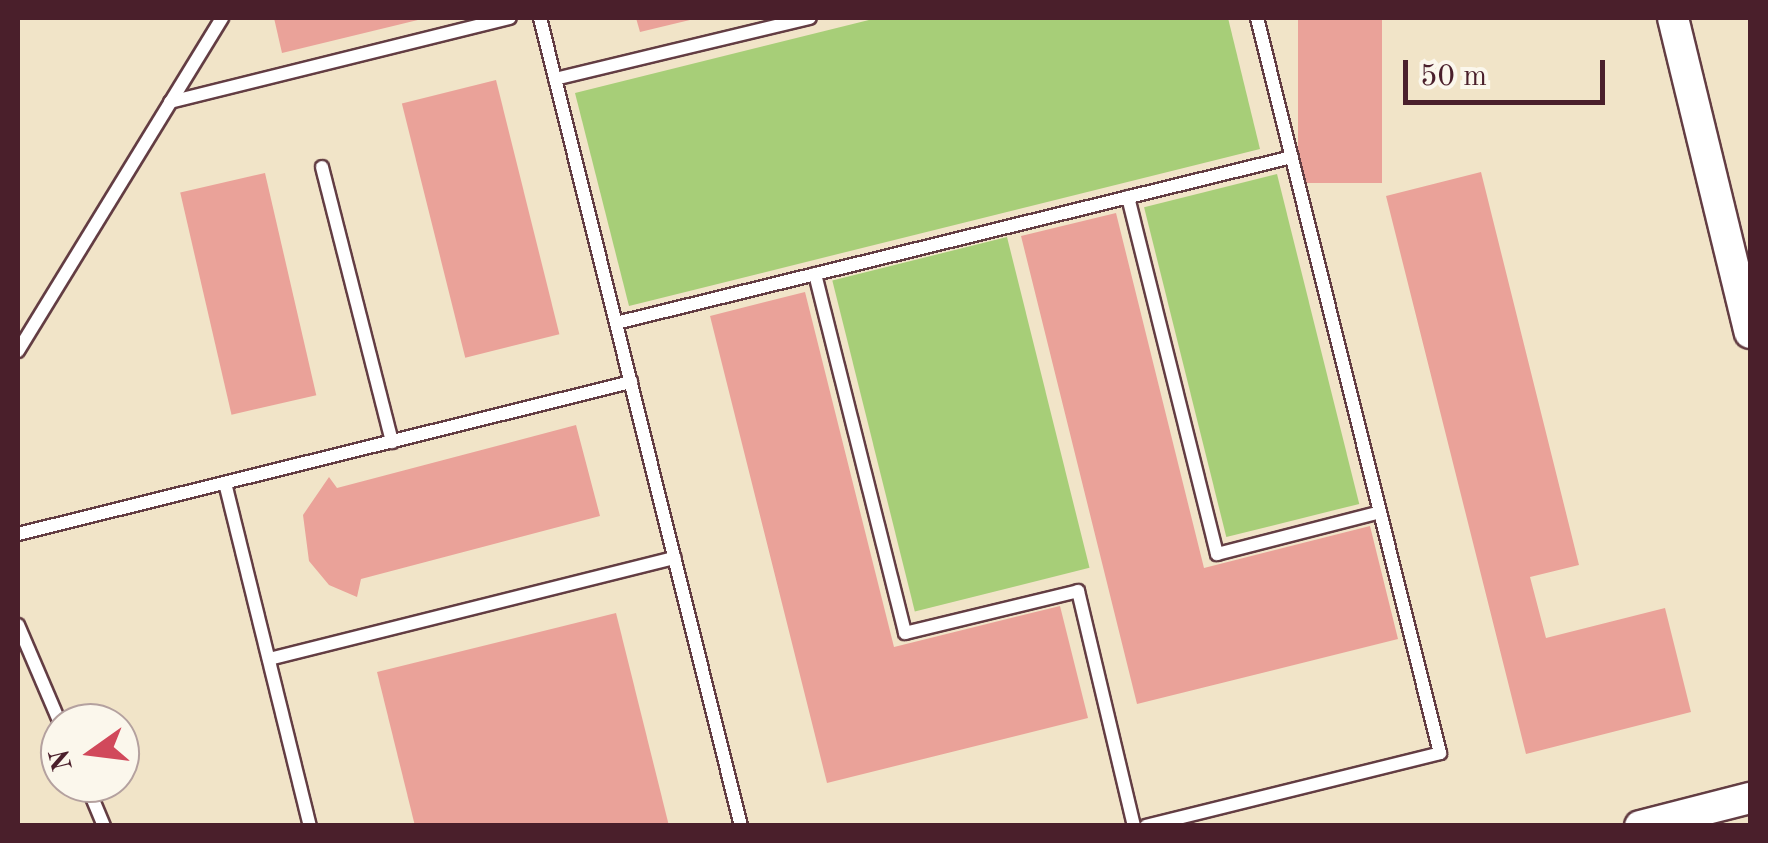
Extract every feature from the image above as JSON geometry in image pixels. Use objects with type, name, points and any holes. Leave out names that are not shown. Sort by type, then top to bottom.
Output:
[{"type":"street","points":[[1672,18],[1750,333]]},
{"type":"street","points":[[1640,826],[1750,798]]},
{"type":"lane","points":[[18,351],[222,18]]},
{"type":"lane","points":[[170,102],[510,18]]},
{"type":"lane","points":[[540,18],[741,826]]},
{"type":"lane","points":[[555,79],[756,24],[810,18]]},
{"type":"lane","points":[[1146,826],[1440,753],[1257,18]]},
{"type":"lane","points":[[616,323],[1292,157]]},
{"type":"lane","points":[[322,166],[392,442]]},
{"type":"lane","points":[[1128,197],[1218,554],[1380,512]]},
{"type":"lane","points":[[815,274],[904,633],[1078,590],[1134,826]]},
{"type":"lane","points":[[18,534],[631,382]]},
{"type":"lane","points":[[225,483],[310,826]]},
{"type":"lane","points":[[269,659],[674,558]]},
{"type":"lane","points":[[18,624],[52,703]]},
{"type":"green space","points":[[877,18],[1228,18],[1260,149],[629,306],[575,93]]},
{"type":"green space","points":[[1277,174],[1359,504],[1226,537],[1144,207]]},
{"type":"green space","points":[[1007,237],[1089,568],[915,611],[832,281]]},
{"type":"building","points":[[274,18],[422,18],[422,19],[282,53]]},
{"type":"building","points":[[636,18],[694,18],[694,19],[640,32]]},
{"type":"building","points":[[1298,18],[1382,18],[1382,183],[1298,183]]},
{"type":"building","points":[[496,80],[559,334],[465,358],[402,103]]},
{"type":"building","points":[[1481,172],[1579,565],[1530,577],[1546,638],[1665,608],[1691,712],[1526,754],[1386,196]]},
{"type":"building","points":[[265,173],[316,395],[232,415],[180,193]]},
{"type":"building","points":[[1116,213],[1204,568],[1370,526],[1398,639],[1137,704],[1021,236]]},
{"type":"building","points":[[805,292],[894,647],[1060,606],[1088,718],[827,783],[710,316]]},
{"type":"building","points":[[576,425],[600,516],[361,579],[357,597],[329,585],[309,561],[303,515],[329,477],[337,488]]},
{"type":"building","points":[[616,613],[669,826],[415,826],[377,672]]}]
